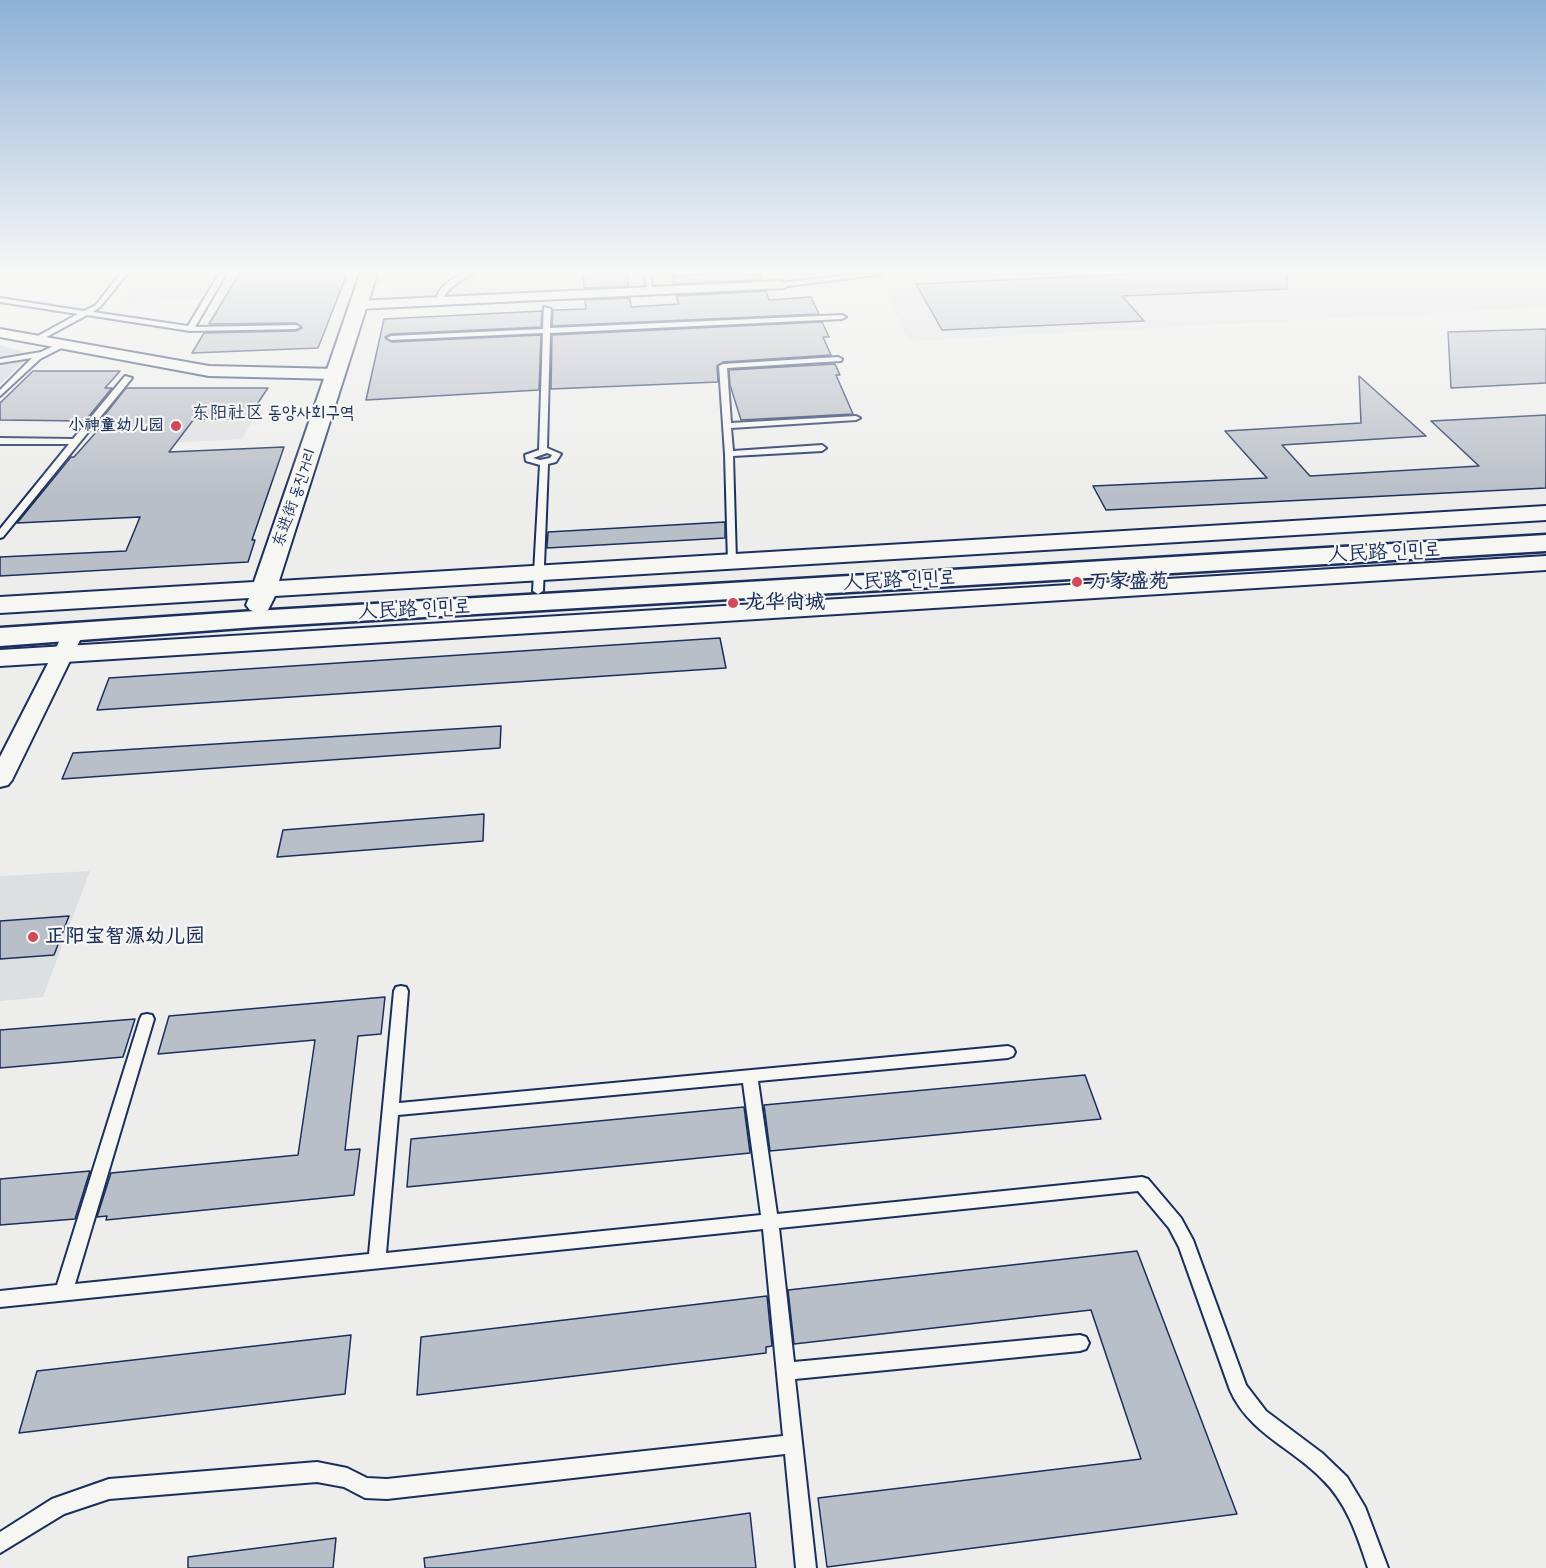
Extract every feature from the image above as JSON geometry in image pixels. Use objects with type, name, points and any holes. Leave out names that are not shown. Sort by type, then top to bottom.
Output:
[{"type":"main road","name":"人民路 인민로","points":[[0,622],[259,605],[539,582],[1546,531]]},
{"type":"main road","name":"人民路 인민로","points":[[0,637],[69,643],[259,605],[1546,543]]},
{"type":"street","points":[[79,347],[209,371],[337,374]]},
{"type":"street","name":"东进街 동진거리","points":[[259,605],[345,347]]},
{"type":"street","points":[[539,582],[731,561],[1546,513]]},
{"type":"street","points":[[0,658],[69,643],[1546,563]]},
{"type":"street","points":[[0,604],[259,605]]},
{"type":"street","points":[[0,780],[69,643]]},
{"type":"lane","points":[[0,361],[39,347]]},
{"type":"lane","points":[[0,394],[37,357],[41,347]]},
{"type":"lane","points":[[543,450],[546,347]]},
{"type":"lane","points":[[731,561],[729,454],[723,366],[838,359]]},
{"type":"lane","points":[[0,535],[128,378]]},
{"type":"lane","points":[[727,426],[856,418]]},
{"type":"lane","points":[[0,441],[75,442]]},
{"type":"lane","points":[[729,454],[822,448]]},
{"type":"lane","points":[[543,450],[555,452],[557,456],[544,463],[531,461],[528,457],[531,453],[543,450]]},
{"type":"lane","points":[[539,582],[544,463]]},
{"type":"lane","points":[[377,1261],[401,991]]},
{"type":"lane","points":[[64,1292],[147,1019]]},
{"type":"lane","points":[[390,1110],[1008,1052]]},
{"type":"lane","points":[[750,1076],[770,1221],[806,1568]]},
{"type":"lane","points":[[0,1299],[1142,1184],[1175,1223],[1187,1245],[1239,1390],[1248,1408],[1339,1482],[1360,1513],[1378,1568]]},
{"type":"lane","points":[[785,1371],[1080,1343]]},
{"type":"lane","points":[[0,1543],[59,1506],[109,1489],[317,1472],[346,1478],[365,1488],[387,1489],[793,1444]]},
{"type":"shaded area","points":[[0,347],[32,354],[0,384]]},
{"type":"shaded area","name":"小神童幼儿园","points":[[205,413],[200,420],[253,421],[242,439],[82,448]]},
{"type":"shaded area","name":"正阳宝智源幼儿园","points":[[90,871],[43,997],[0,1001],[0,876]]},
{"type":"building","points":[[195,347],[318,347],[318,348],[192,353]]},
{"type":"building","points":[[378,347],[541,347],[539,390],[366,400]]},
{"type":"building","points":[[552,347],[828,347],[831,355],[723,362],[717,366],[718,382],[551,389]]},
{"type":"building","points":[[1449,347],[1546,347],[1546,383],[1451,388]]},
{"type":"building","points":[[835,364],[840,375],[836,375],[853,414],[741,420],[730,385],[729,370]]},
{"type":"building","points":[[33,371],[120,371],[105,388],[112,388],[85,421],[0,420],[0,403]]},
{"type":"building","points":[[1359,376],[1426,436],[1282,445],[1310,476],[1479,466],[1431,421],[1546,415],[1546,488],[1106,510],[1093,486],[1267,478],[1225,431],[1361,423]]},
{"type":"building","points":[[126,388],[268,388],[247,419],[194,419],[169,452],[284,447],[252,540],[255,540],[248,562],[0,576],[0,557],[126,551],[140,517],[17,523],[71,457],[74,457],[106,421],[100,421]]},
{"type":"building","points":[[725,522],[725,538],[547,548],[548,532]]},
{"type":"building","points":[[720,638],[726,668],[97,710],[109,678]]},
{"type":"building","points":[[501,726],[500,748],[62,779],[73,753]]},
{"type":"building","points":[[484,814],[483,841],[277,857],[283,830]]},
{"type":"building","points":[[69,916],[54,955],[0,959],[0,921]]},
{"type":"building","points":[[385,997],[381,1034],[358,1036],[345,1150],[360,1149],[354,1195],[106,1220],[107,1216],[97,1217],[111,1173],[298,1155],[315,1040],[158,1054],[169,1016]]},
{"type":"building","points":[[135,1019],[123,1057],[0,1068],[0,1030]]},
{"type":"building","points":[[1085,1075],[1101,1119],[770,1151],[764,1105]]},
{"type":"building","points":[[744,1107],[750,1153],[407,1187],[411,1139]]},
{"type":"building","points":[[90,1171],[75,1219],[0,1225],[0,1179]]},
{"type":"building","points":[[1137,1251],[1237,1514],[827,1567],[818,1498],[1141,1459],[1091,1310],[794,1344],[788,1290]]},
{"type":"building","points":[[767,1296],[772,1346],[766,1347],[766,1353],[417,1395],[421,1337]]},
{"type":"building","points":[[351,1335],[345,1394],[19,1433],[37,1371]]},
{"type":"building","points":[[750,1513],[756,1568],[425,1568],[424,1558]]},
{"type":"building","points":[[336,1538],[333,1568],[188,1568],[188,1557]]},
{"type":"place","name":"小神童幼儿园","points":[[176,426]]},
{"type":"place","name":"万家盛苑","points":[[1077,582]]},
{"type":"place","name":"龙华尚城","points":[[733,603]]},
{"type":"place","name":"正阳宝智源幼儿园","points":[[33,937]]},
{"type":"district","name":"东阳社区 동양사회구역","points":[[273,413]]}]
